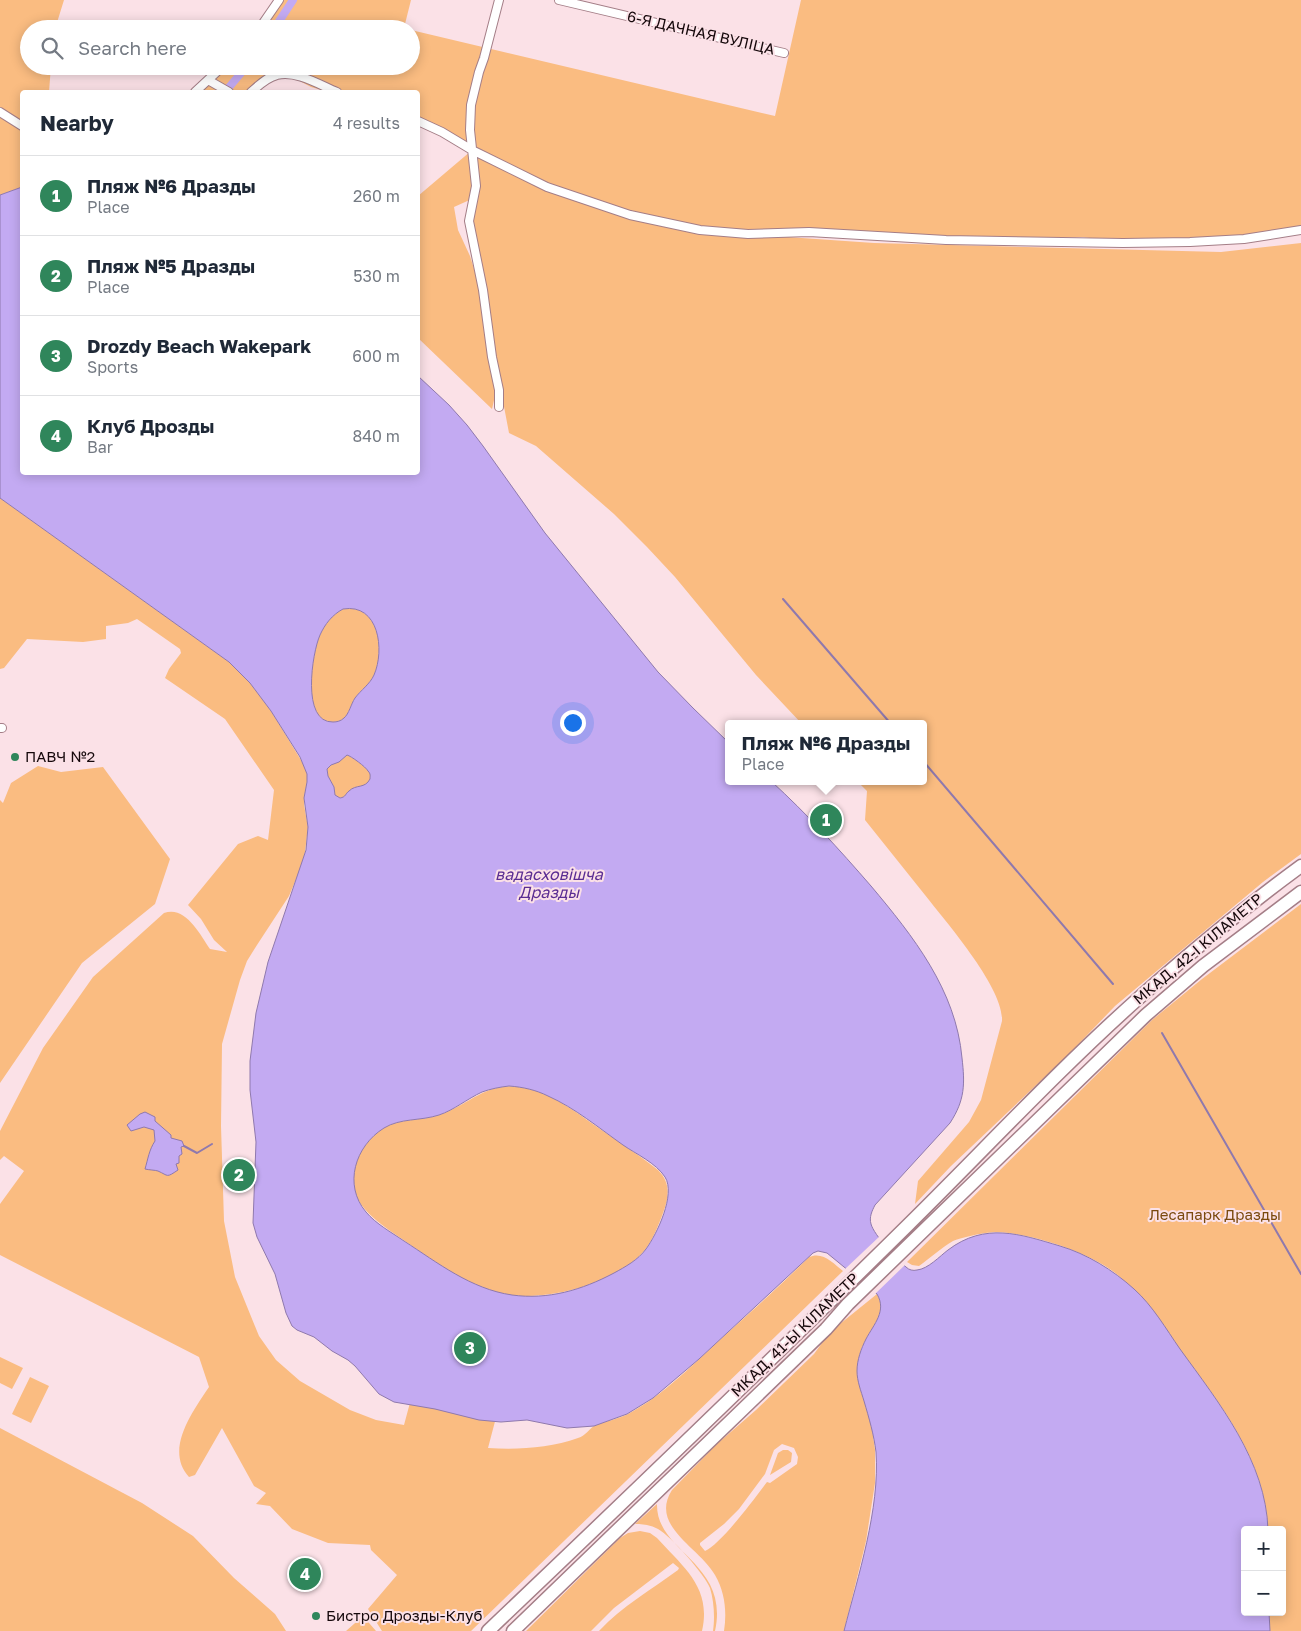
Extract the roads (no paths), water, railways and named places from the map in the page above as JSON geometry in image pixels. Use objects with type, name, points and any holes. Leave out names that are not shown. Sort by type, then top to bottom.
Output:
[{"type":"highway","name":"МКАД, 42-І КІЛАМЕТР","points":[[1099,1035],[1140,997],[1249,904],[1301,866]]},
{"type":"highway","name":"МКАД, 42-І КІЛАМЕТР","points":[[1113,1048],[1146,1015],[1203,966],[1301,892]]},
{"type":"highway","name":"МКАД, 41-Ы КІЛАМЕТР","points":[[488,1631],[908,1225],[1099,1035]]},
{"type":"highway","name":"МКАД, 41-Ы КІЛАМЕТР","points":[[513,1631],[826,1329],[848,1304],[1113,1048]]},
{"type":"street","points":[[265,20],[279,0]]},
{"type":"street","points":[[499,0],[471,105],[470,130],[476,186],[469,221],[483,290],[492,357],[499,390],[499,407]]},
{"type":"street","name":"6-Я ДАЧНАЯ ВУЛІЦА","points":[[559,0],[784,52]]},
{"type":"street","points":[[198,90],[211,81],[216,75]]},
{"type":"street","points":[[254,90],[276,75]]},
{"type":"street","points":[[291,75],[332,90]]},
{"type":"street","points":[[211,81],[226,90]]},
{"type":"street","points":[[0,112],[20,125]]},
{"type":"street","points":[[420,122],[547,187],[630,215],[700,230],[748,234],[809,232],[946,240],[1123,243],[1244,239],[1301,230]]},
{"type":"water","name":"вадасховішча Дразды","points":[[20,188],[20,475],[420,475],[420,378],[467,425],[545,533],[658,672],[725,739],[725,785],[775,785],[784,793],[835,845],[887,905],[917,944],[942,987],[958,1033],[962,1058],[964,1076],[963,1092],[959,1107],[950,1123],[875,1205],[870,1221],[876,1234],[902,1264],[911,1270],[925,1267],[962,1241],[975,1236],[1003,1233],[1031,1238],[1070,1249],[1090,1258],[1117,1275],[1141,1296],[1210,1390],[1238,1434],[1259,1480],[1268,1526],[1241,1526],[1241,1616],[1269,1616],[1270,1631],[844,1631],[867,1542],[875,1496],[876,1452],[858,1382],[857,1367],[861,1351],[878,1317],[881,1306],[877,1294],[827,1253],[818,1251],[813,1253],[699,1359],[653,1398],[627,1414],[594,1426],[567,1428],[527,1420],[501,1422],[479,1420],[435,1409],[394,1402],[379,1394],[348,1360],[332,1351],[314,1337],[292,1326],[286,1313],[275,1274],[257,1237],[253,1223],[256,1142],[250,1090],[250,1061],[256,1013],[268,962],[306,850],[308,827],[304,798],[307,774],[300,757],[271,711],[250,683],[229,662],[0,498],[0,195]],"holes":[[[343,609],[355,609],[365,613],[372,621],[379,642],[379,653],[374,675],[355,698],[343,719],[337,722],[323,719],[316,711],[312,686],[314,656],[320,635],[332,617]],[[347,755],[369,772],[370,779],[366,784],[352,789],[340,798],[335,795],[327,769]],[[509,1086],[534,1090],[568,1106],[651,1163],[661,1172],[668,1184],[667,1203],[664,1214],[655,1234],[639,1257],[602,1279],[577,1289],[552,1295],[525,1296],[497,1292],[455,1274],[374,1220],[359,1201],[355,1190],[354,1178],[359,1155],[374,1136],[384,1128],[404,1121],[439,1115],[482,1092]]]},
{"type":"water","points":[[145,1112],[155,1117],[155,1121],[171,1135],[171,1138],[182,1141],[184,1146],[181,1147],[182,1154],[179,1156],[179,1163],[176,1164],[178,1170],[169,1175],[145,1169],[155,1141],[154,1130],[144,1127],[131,1131],[127,1125]]},
{"type":"waterway","points":[[280,20],[293,0]]},
{"type":"waterway","points":[[227,90],[239,75]]},
{"type":"waterway","points":[[783,599],[888,720]]},
{"type":"waterway","points":[[927,766],[1113,984]]},
{"type":"waterway","points":[[1162,1033],[1301,1274]]},
{"type":"waterway","points":[[184,1146],[197,1153],[212,1144]]},
{"type":"place","name":"ПАВЧ №2","points":[[15,757]]},
{"type":"place","name":"Пляж №6 Дразды","points":[[826,820]]},
{"type":"place","name":"Пляж №5 Дразды","points":[[239,1175]]},
{"type":"place","name":"Drozdy Beach Wakepark","points":[[470,1348]]},
{"type":"place","name":"Клуб Дрозды","points":[[305,1574]]},
{"type":"place","name":"Бистро Дрозды-Клуб","points":[[316,1616]]},
{"type":"park label","name":"Лесапарк Дразды","points":[[1215,1215]]}]
